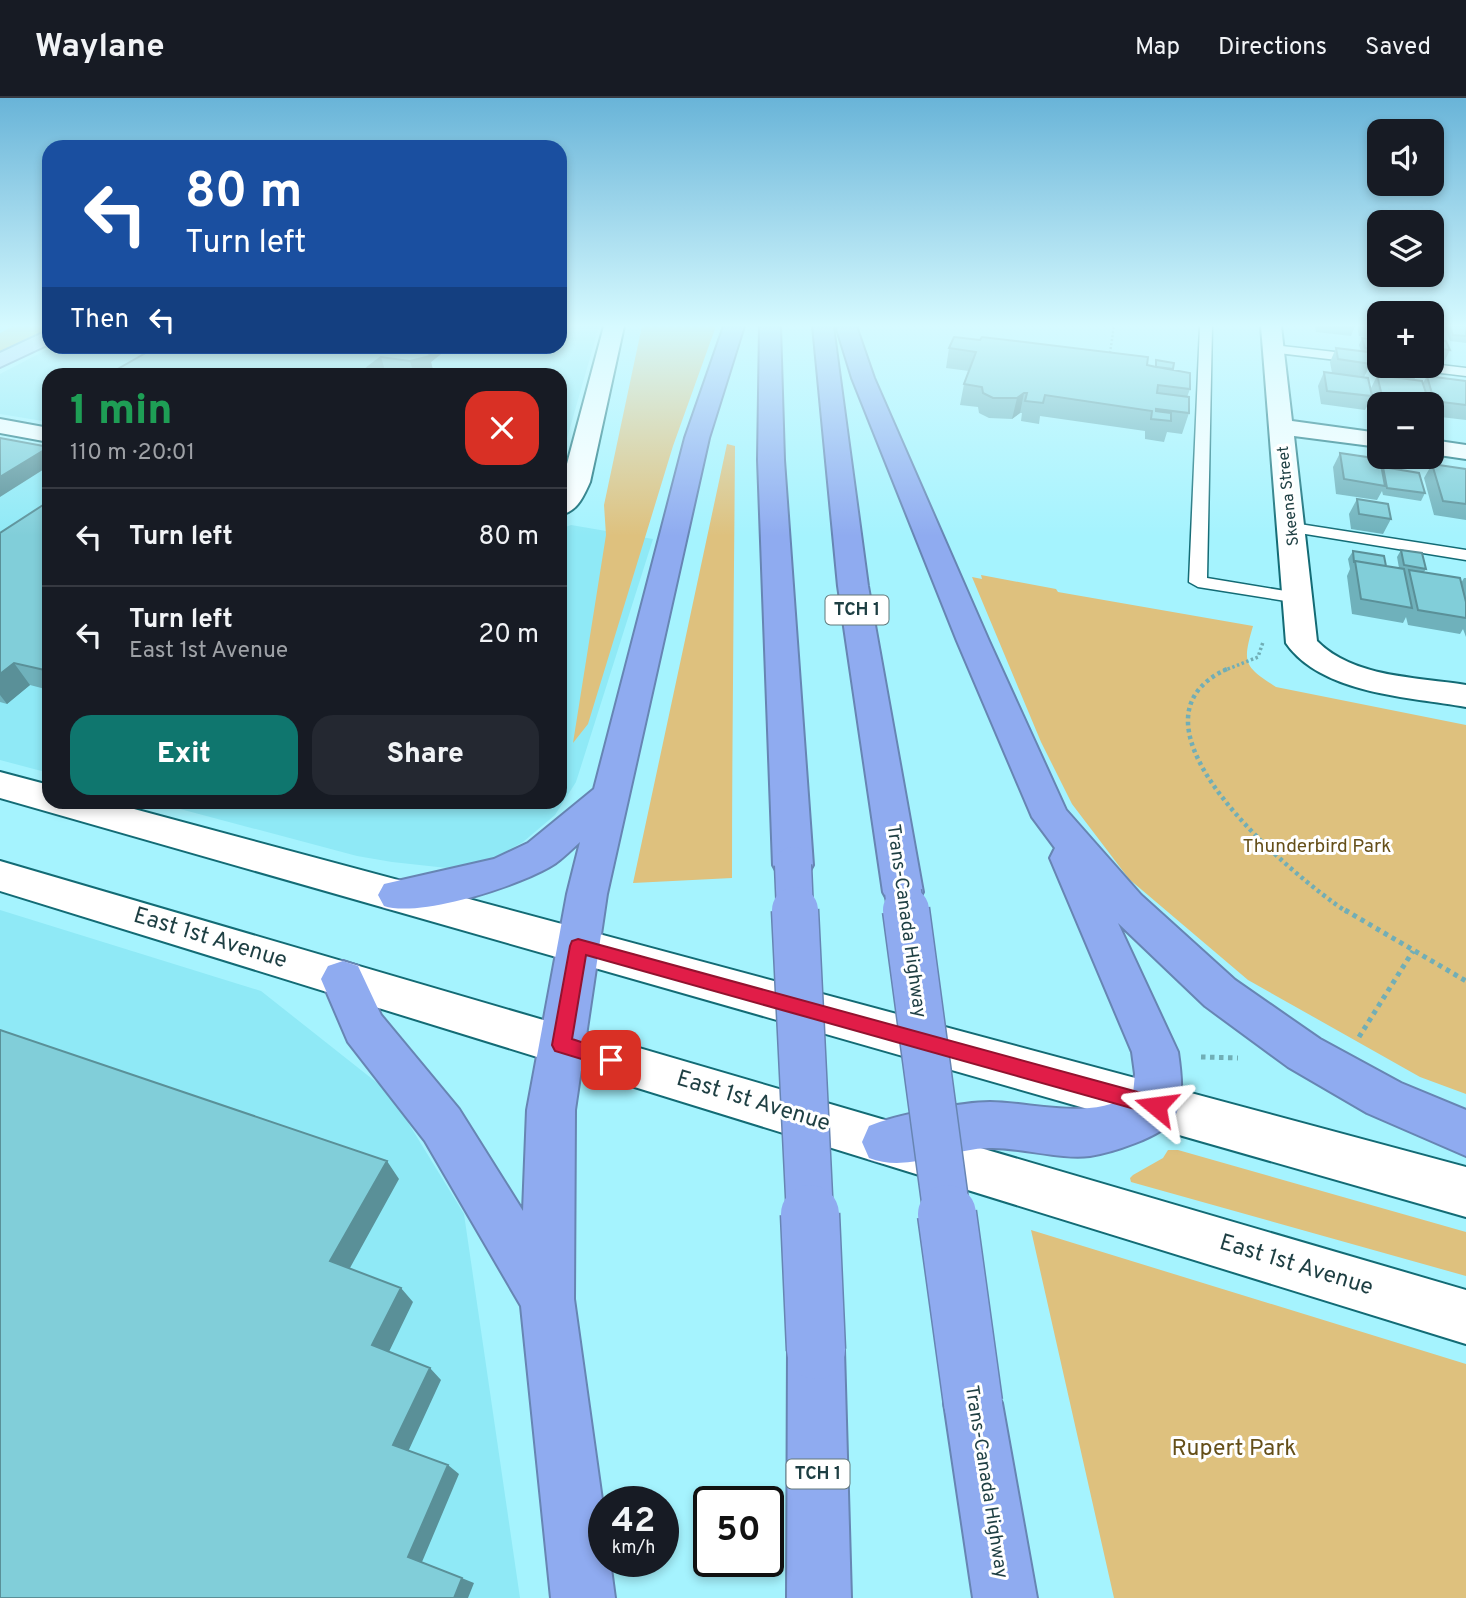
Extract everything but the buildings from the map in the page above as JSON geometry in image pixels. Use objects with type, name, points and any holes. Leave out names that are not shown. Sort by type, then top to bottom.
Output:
[{"type":"highway","points":[[583,1598],[547,1299],[551,1110],[587,894],[697,439],[711,396]]},
{"type":"highway","name":"TCH 1","points":[[770,396],[771,460],[816,1349],[820,1598]]},
{"type":"highway","name":"Trans-Canada Highway","points":[[831,396],[853,586],[903,892],[973,1403],[1005,1598]]},
{"type":"highway","points":[[871,396],[973,641],[1155,1052],[1158,1074],[1156,1106],[1132,1121],[1089,1133],[988,1125],[886,1142]]},
{"type":"highway","points":[[398,895],[466,883],[506,870],[542,853],[613,793]]},
{"type":"highway","points":[[1051,817],[1127,906],[1220,993],[1304,1053],[1384,1098],[1466,1133]]},
{"type":"highway","points":[[343,979],[363,1028],[442,1125],[547,1299]]},
{"type":"main road","points":[[567,501],[578,482],[598,396]]},
{"type":"main road","name":"Skeena Street","points":[[1279,396],[1302,643],[1318,660],[1353,675],[1466,696]]},
{"type":"main road","points":[[0,426],[42,434]]},
{"type":"main road","points":[[1282,427],[1367,438]]},
{"type":"main road","points":[[1444,449],[1466,452]]},
{"type":"main road","points":[[0,785],[42,796]]},
{"type":"main road","points":[[85,809],[1466,1192]]},
{"type":"main road","name":"East 1st Avenue","points":[[0,876],[1466,1317]]},
{"type":"lane","points":[[1204,396],[1198,582],[1298,598]]},
{"type":"lane","points":[[1293,528],[1466,555]]},
{"type":"path","points":[[1263,592],[1266,635],[1258,657],[1220,671],[1195,690],[1188,703],[1188,736],[1219,795],[1283,862],[1326,898],[1466,981]]},
{"type":"path","points":[[1353,1047],[1413,951]]},
{"type":"path","points":[[1193,1056],[1238,1058]]},
{"type":"shaded area","points":[[0,396],[42,396],[42,421],[0,414]]},
{"type":"shaded area","points":[[567,396],[579,396],[567,438]]},
{"type":"shaded area","points":[[0,441],[42,449],[42,771],[0,760]]},
{"type":"shaded area","points":[[567,526],[653,539],[576,782],[567,796]]},
{"type":"shaded area","points":[[180,809],[559,809],[523,842],[484,864],[447,868],[357,856]]},
{"type":"shaded area","points":[[0,910],[261,991],[390,1093],[464,1214],[520,1598],[0,1598]]},
{"type":"green space","points":[[627,396],[691,396],[673,446],[588,724],[573,743],[606,535],[604,505]]},
{"type":"green space","points":[[727,444],[735,446],[732,878],[633,883]]},
{"type":"green space","name":"Thunderbird Park","points":[[981,575],[1056,589],[1058,592],[1253,626],[1247,649],[1248,663],[1257,674],[1276,687],[1466,725],[1466,1094],[1420,1077],[1248,980],[1129,879],[1072,804],[1041,742],[972,577],[982,579]]},
{"type":"green space","points":[[1168,1150],[1178,1150],[1466,1232],[1466,1276],[1131,1182],[1133,1175],[1163,1158]]},
{"type":"green space","name":"Rupert Park","points":[[1031,1230],[1466,1364],[1466,1598],[1114,1598]]},
{"type":"route","points":[[611,1060],[562,1045],[578,946],[1156,1106]]}]
